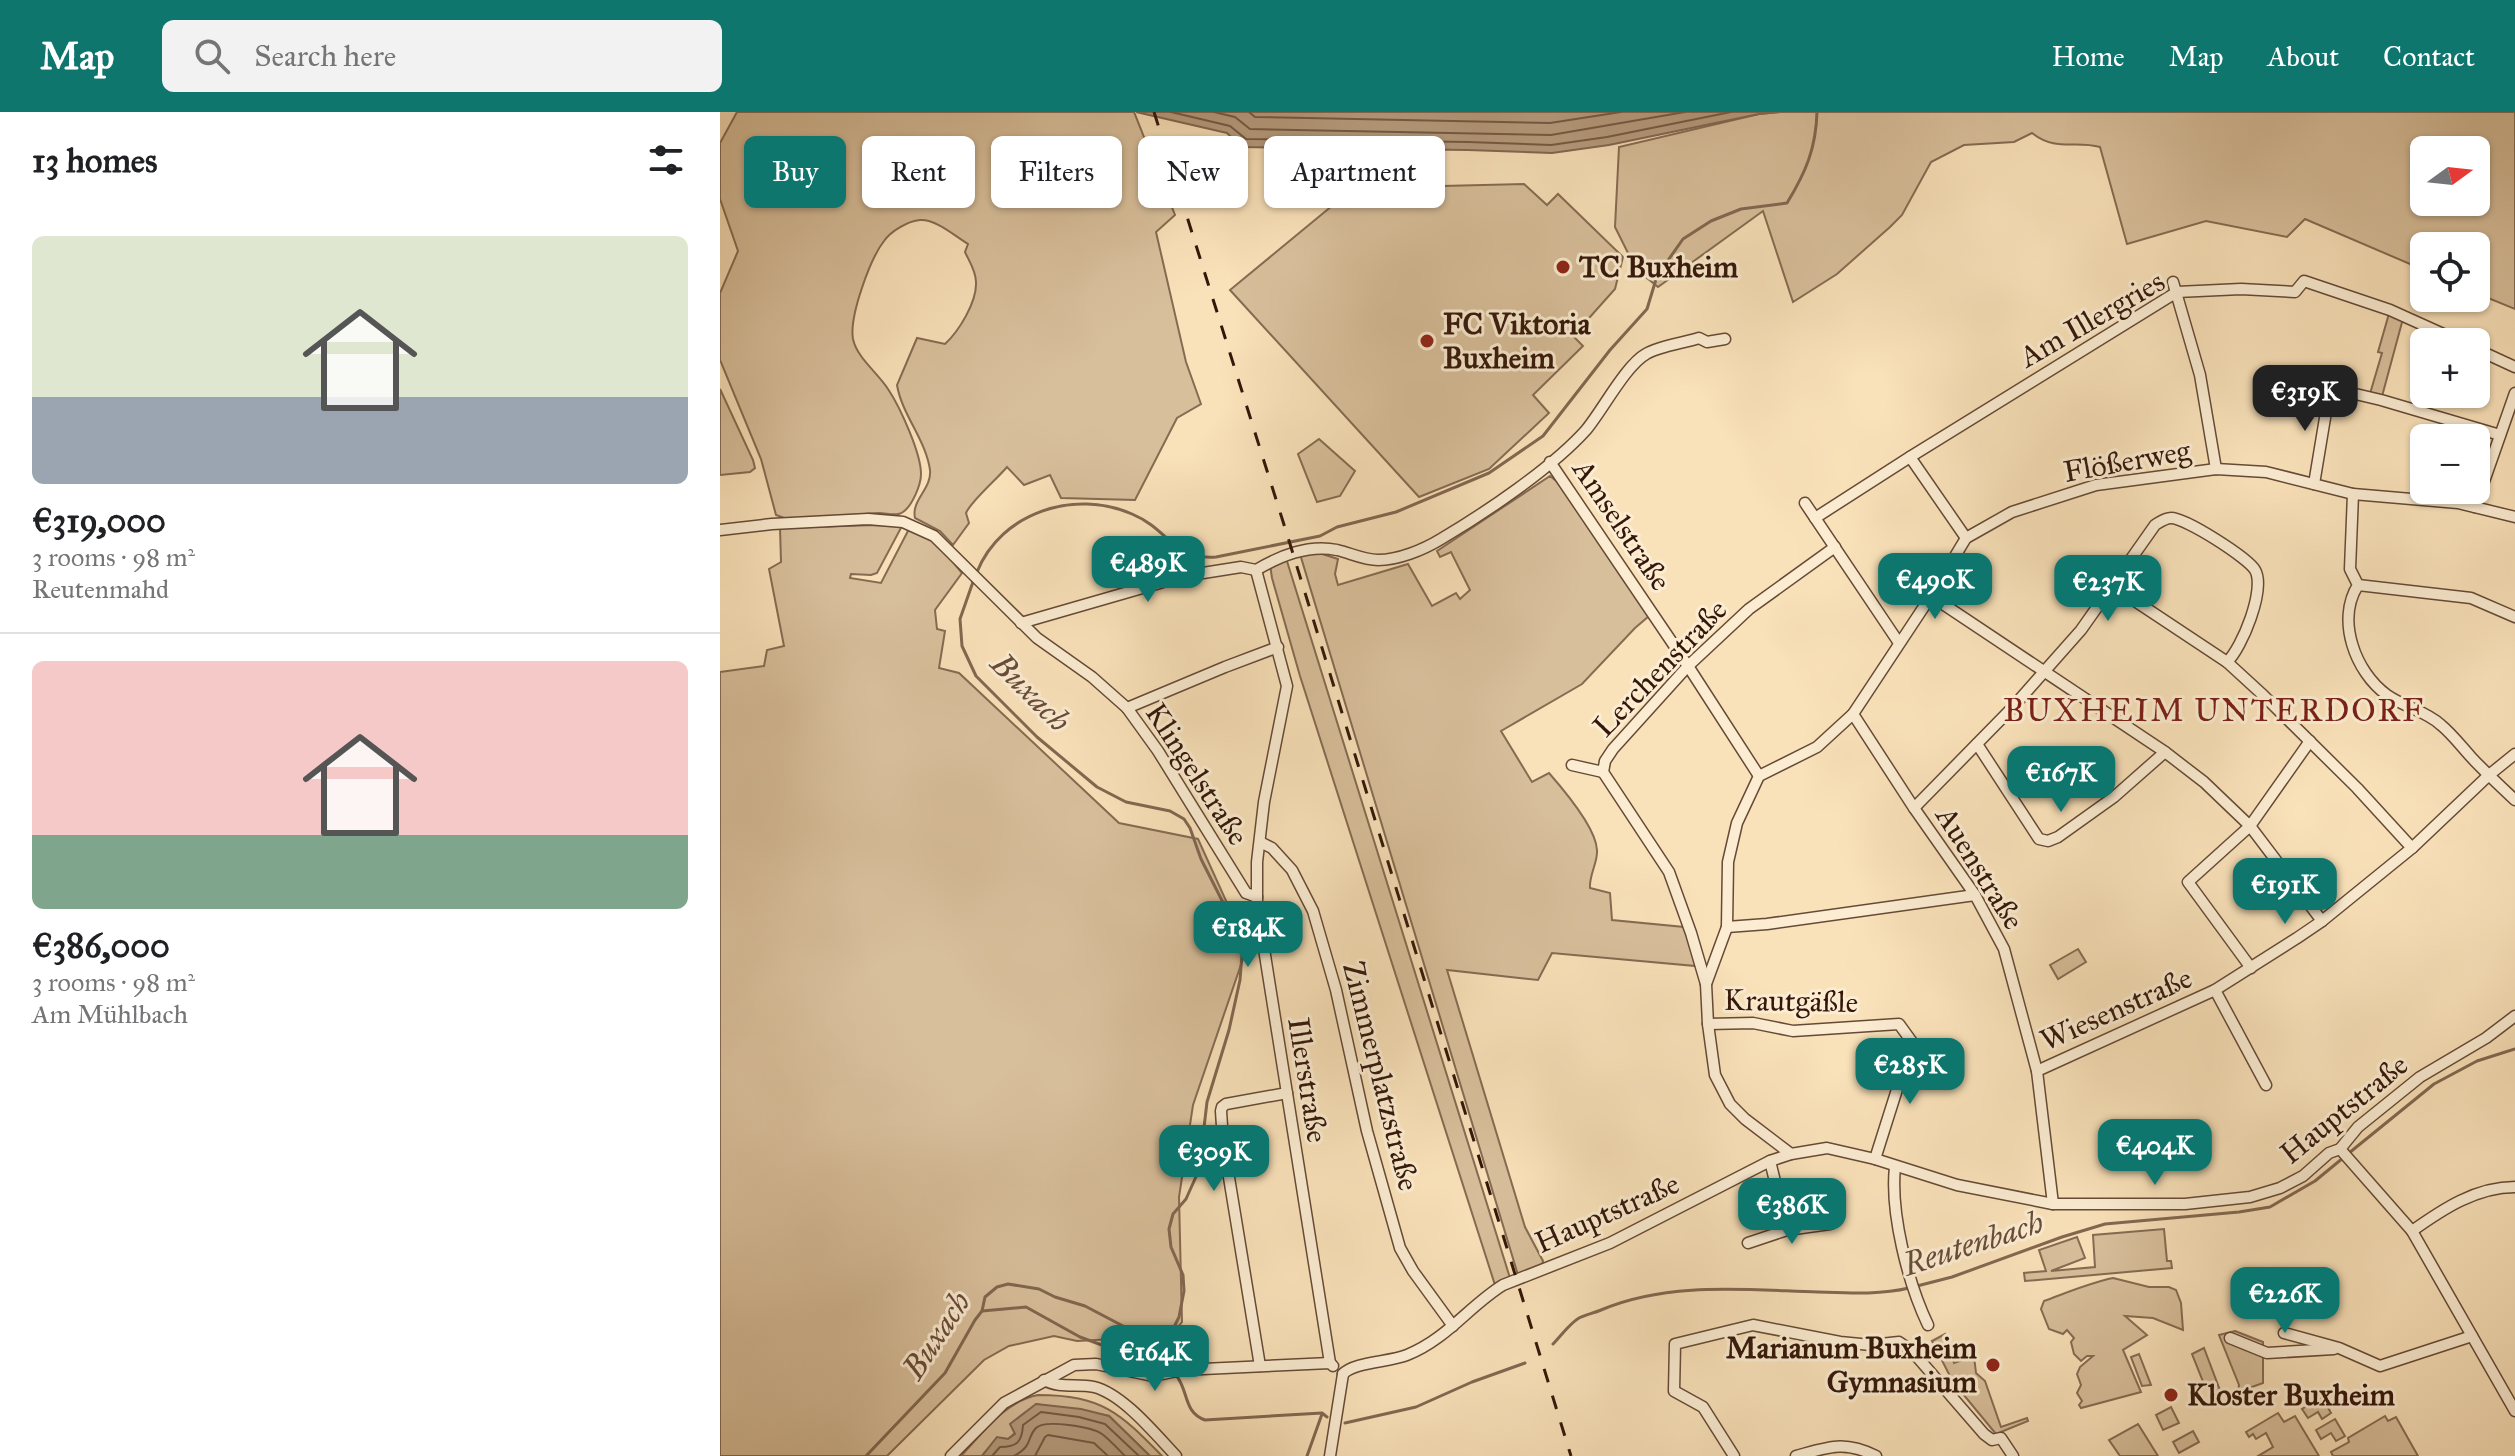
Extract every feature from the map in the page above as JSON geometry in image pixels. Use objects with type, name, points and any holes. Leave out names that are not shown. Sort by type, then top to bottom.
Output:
[{"type":"street","name":"Am Illergries","points":[[1815,518],[2175,287],[2295,292],[2304,281],[2390,310],[2430,328]]},
{"type":"street","points":[[2175,287],[2200,375],[2216,469]]},
{"type":"street","points":[[1021,623],[1184,576],[1241,567],[1260,568],[1277,557],[1309,549],[1331,549],[1374,560],[1411,553],[1441,539],[1550,462],[1586,430],[1645,354],[1699,338],[1707,342],[1725,339]]},
{"type":"street","points":[[2490,355],[2515,367]]},
{"type":"street","points":[[2314,484],[2330,388],[2500,435]]},
{"type":"street","points":[[2475,507],[2515,393]]},
{"type":"street","points":[[1910,457],[1966,538]]},
{"type":"street","name":"Amselstraße","points":[[1550,462],[1759,776]]},
{"type":"street","name":"Flößerweg","points":[[1759,776],[1817,747],[1853,714],[1966,538],[2012,512],[2096,485],[2216,469],[2266,472],[2353,494],[2458,503],[2515,517]]},
{"type":"street","points":[[2353,494],[2350,569],[2358,585]]},
{"type":"street","points":[[1805,503],[1899,643]]},
{"type":"street","points":[[1914,808],[2081,630],[2155,525],[2168,518],[2187,523],[2240,556],[2258,576],[2257,593],[2243,639],[2227,662]]},
{"type":"street","name":"Klingelstraße","points":[[720,530],[868,519],[903,522],[940,541],[1037,638],[1105,687],[1127,708],[1158,751],[1246,893],[1257,897]]},
{"type":"street","name":"Lerchenstraße","points":[[1706,984],[1669,872],[1603,772],[1605,761],[1688,666],[1749,609],[1835,547]]},
{"type":"street","name":"Illerstraße","points":[[1260,568],[1287,690],[1269,774],[1257,897],[1263,951],[1330,1363]]},
{"type":"street","points":[[2358,585],[2471,598],[2515,617]]},
{"type":"street","points":[[2358,585],[2350,600],[2350,638],[2366,672],[2388,696],[2440,723],[2515,800]]},
{"type":"street","points":[[2114,587],[2227,662],[2357,788],[2412,848]]},
{"type":"street","points":[[1931,596],[2165,752],[2204,782],[2250,826],[2322,921]]},
{"type":"street","points":[[1127,708],[1278,647]]},
{"type":"street","name":"Auenstraße","points":[[1853,714],[1975,895],[2004,949],[2037,1071],[2053,1204]]},
{"type":"street","points":[[2251,968],[2188,882],[2250,826],[2310,741]]},
{"type":"street","points":[[1977,744],[2039,839],[2044,841],[2058,837],[2114,797],[2165,752]]},
{"type":"street","name":"Wiesenstraße","points":[[2037,1071],[2215,990],[2322,921],[2412,848],[2515,754]]},
{"type":"street","points":[[1572,765],[1603,772]]},
{"type":"street","points":[[1759,776],[1737,823],[1728,862],[1727,927],[1706,984],[1708,1024],[1717,1081],[1730,1104],[1791,1154]]},
{"type":"street","name":"Zimmerplatzstraße","points":[[1260,842],[1283,858],[1313,911],[1333,977],[1375,1160],[1400,1248],[1453,1326]]},
{"type":"street","points":[[1727,927],[1975,895]]},
{"type":"street","points":[[2215,990],[2266,1085]]},
{"type":"street","name":"Hauptstraße","points":[[1343,1374],[1352,1367],[1386,1361],[1424,1347],[1453,1326],[1490,1292],[1503,1285],[1610,1243],[1770,1161],[1791,1154],[1827,1148],[1875,1159],[1957,1185],[2053,1204],[2185,1204],[2250,1197],[2295,1181],[2310,1171],[2329,1153],[2340,1149],[2358,1127],[2420,1077],[2486,1038],[2515,1016]]},
{"type":"street","name":"Krautgäßle","points":[[1708,1024],[1753,1023],[1793,1031],[1899,1024],[1912,1042],[1875,1159]]},
{"type":"street","points":[[1260,1366],[1223,1141],[1221,1111],[1226,1104],[1287,1093]]},
{"type":"street","points":[[2340,1149],[2412,1231],[2515,1411]]},
{"type":"street","points":[[1770,1161],[1787,1230]]},
{"type":"street","points":[[1895,1167],[1897,1219],[1913,1286],[1928,1325]]},
{"type":"street","points":[[2412,1231],[2459,1201],[2487,1191],[2515,1187]]},
{"type":"street","points":[[1748,1243],[1787,1230],[1830,1224]]},
{"type":"street","points":[[1734,1456],[1703,1407],[1674,1391],[1675,1344],[1759,1325],[1855,1344],[1899,1342],[1912,1351],[1988,1438],[2001,1438],[2013,1456]]},
{"type":"street","points":[[2284,1333],[2339,1348],[2380,1366],[2472,1336]]},
{"type":"street","points":[[2230,1338],[2267,1353],[2339,1348]]},
{"type":"street","points":[[951,1456],[1004,1403],[1065,1368],[1085,1363],[1153,1376],[1182,1370],[1330,1363],[1343,1374],[1330,1456]]},
{"type":"street","points":[[1044,1380],[1056,1385],[1088,1386],[1110,1394],[1176,1456]]},
{"type":"street","points":[[1796,1456],[1839,1445],[1876,1456]]},
{"type":"shaded area","points":[[737,112],[1134,112],[1144,136],[1138,136],[1138,208],[1172,208],[1175,215],[1156,232],[1186,362],[1201,404],[1177,418],[1135,500],[1061,498],[1050,475],[1024,485],[1007,467],[969,508],[966,513],[969,523],[953,545],[940,531],[915,518],[916,506],[928,483],[930,470],[897,385],[917,338],[945,344],[966,316],[976,290],[974,270],[965,252],[968,244],[939,225],[920,220],[895,230],[878,249],[862,288],[853,329],[855,346],[893,397],[914,443],[921,474],[915,495],[906,509],[898,514],[787,519],[776,515],[761,459],[720,360],[720,293],[738,251],[720,199],[720,143]]},
{"type":"shaded area","points":[[1780,112],[2515,112],[2515,309],[2490,299],[2490,232],[2410,232],[2410,264],[2305,219],[2287,237],[2206,221],[2127,244],[2100,147],[2057,144],[2032,133],[2014,142],[1964,145],[1931,162],[1902,215],[1837,274],[1793,302],[1763,211],[1658,287],[1636,269],[1615,227],[1619,147],[1759,114]]},
{"type":"shaded area","name":"FC Viktoria Buxheim","points":[[1524,184],[1547,205],[1558,194],[1623,257],[1615,289],[1573,336],[1583,346],[1533,395],[1549,413],[1489,469],[1419,497],[1230,290],[1329,208],[1445,208],[1445,186]]},
{"type":"shaded area","points":[[2390,310],[2404,315],[2381,400],[2369,397]]},
{"type":"shaded area","points":[[720,389],[753,460],[755,468],[750,472],[720,475]]},
{"type":"shaded area","points":[[1319,439],[1355,471],[1340,496],[1317,502],[1298,454]]},
{"type":"shaded area","points":[[1550,476],[1560,484],[1649,616],[1582,684],[1501,731],[1532,782],[1549,773],[1585,820],[1597,850],[1590,888],[1610,893],[1612,920],[1684,927],[1696,966],[1552,953],[1538,980],[1447,970],[1525,1227],[1543,1261],[1542,1265],[1518,1275],[1300,554],[1316,552],[1338,559],[1335,574],[1338,585],[1408,564],[1432,606],[1456,593],[1460,599],[1470,590],[1451,552],[1440,557],[1437,551]]},
{"type":"shaded area","points":[[902,526],[877,573],[851,574],[850,578],[881,583],[909,529],[939,546],[962,573],[935,610],[937,629],[945,631],[939,668],[959,673],[1119,823],[1198,839],[1247,947],[1193,1105],[1179,1197],[1182,1322],[1171,1336],[1077,1341],[1054,1336],[1009,1346],[984,1360],[887,1456],[720,1456],[720,672],[764,666],[767,650],[784,646],[769,569],[781,562],[780,528]]},
{"type":"shaded area","points":[[1286,558],[1510,1278],[1495,1285],[1300,676],[1270,565]]},
{"type":"shaded area","points":[[2078,949],[2086,962],[2058,979],[2050,965]]},
{"type":"shaded area","points":[[2164,1229],[2167,1261],[2171,1261],[2172,1268],[2025,1281],[2024,1273],[2046,1271],[2039,1250],[2077,1237],[2085,1258],[2051,1271],[2095,1267],[2093,1235]]},
{"type":"shaded area","points":[[2113,1278],[2176,1290],[2181,1303],[2183,1330],[2153,1318],[2125,1316],[2147,1335],[2123,1350],[2141,1392],[2081,1408],[2079,1405],[2082,1401],[2077,1393],[2081,1385],[2077,1374],[2080,1367],[2093,1356],[2081,1361],[2074,1354],[2071,1342],[2074,1338],[2067,1330],[2063,1334],[2049,1329],[2041,1309],[2044,1301]]},
{"type":"shaded area","points":[[2235,1331],[2263,1342],[2263,1383],[2238,1392],[2239,1385],[2219,1335]]},
{"type":"shaded area","points":[[1945,1334],[1954,1363],[1974,1356],[1976,1373],[1985,1381],[2001,1427],[2027,1418],[2028,1421],[1996,1434],[1953,1382],[1932,1341]]},
{"type":"shaded area","points":[[2204,1348],[2221,1393],[2204,1384],[2192,1354]]},
{"type":"shaded area","points":[[2139,1354],[2151,1385],[2142,1386],[2131,1357]]},
{"type":"shaded area","points":[[1038,1395],[1078,1398],[1108,1409],[1134,1428],[1162,1456],[1150,1456],[1109,1416],[1036,1404],[1008,1439],[997,1438],[982,1456],[961,1456],[1005,1411],[1026,1398]]},
{"type":"shaded area","points":[[2322,1397],[2331,1413],[2322,1419],[2318,1412],[2308,1418],[2302,1409]]},
{"type":"shaded area","points":[[2171,1407],[2179,1423],[2163,1430],[2156,1415]]},
{"type":"shaded area","points":[[2278,1413],[2284,1422],[2295,1416],[2319,1456],[2258,1456],[2273,1447],[2266,1433],[2256,1439],[2246,1432]]},
{"type":"shaded area","points":[[2385,1416],[2388,1421],[2396,1417],[2418,1456],[2333,1456],[2331,1452],[2349,1442],[2348,1438]]},
{"type":"shaded area","points":[[2335,1419],[2345,1436],[2336,1441],[2331,1433],[2321,1439],[2316,1430]]},
{"type":"shaded area","points":[[2138,1424],[2158,1456],[2120,1456],[2109,1440]]},
{"type":"shaded area","points":[[2193,1431],[2199,1442],[2179,1453],[2173,1442]]},
{"type":"water","points":[[1136,112],[1780,112],[1552,153],[1445,150],[1445,136],[1264,136],[1264,147],[1248,147],[1248,136],[1230,136]]},
{"type":"water","points":[[1036,1404],[1109,1416],[1150,1456],[982,1456],[997,1437],[1008,1439],[1015,1434],[1010,1424]]},
{"type":"waterway","name":"Buxach","points":[[977,572],[988,551],[1003,534],[1042,511],[1064,506],[1087,504],[1132,514],[1180,549],[1201,557],[1216,557],[1320,536],[1337,527],[1396,512],[1489,473],[1543,436],[1610,350],[1647,309],[1657,276],[1683,239],[1711,221],[1741,209],[1787,203],[1809,159],[1817,112]]},
{"type":"waterway","name":"Buxach","points":[[866,1456],[945,1373],[982,1311],[985,1297],[997,1287],[1008,1284],[1039,1289],[1085,1306],[1142,1336],[1165,1333],[1174,1327],[1184,1291],[1183,1275],[1171,1247],[1169,1229],[1173,1214],[1186,1199],[1199,1170],[1207,1102],[1229,1030],[1240,980],[1243,942],[1184,819],[1170,811],[1126,802],[1097,787],[1037,737],[976,676],[962,646],[960,619],[974,579]]},
{"type":"waterway","name":"Reutenbach","points":[[2349,1153],[2434,1084],[2477,1061],[2515,1049]]},
{"type":"waterway","name":"Reutenbach","points":[[1917,1286],[1952,1277],[2105,1224],[2270,1207],[2315,1181],[2343,1158]]},
{"type":"waterway","name":"Reutenbach","points":[[1553,1344],[1579,1318],[1653,1295],[1708,1289],[1864,1293],[1909,1288]]},
{"type":"waterway","name":"Reutenbach","points":[[982,1311],[1026,1307],[1080,1337],[1167,1369]]},
{"type":"waterway","name":"Reutenbach","points":[[1345,1423],[1416,1407],[1525,1363]]},
{"type":"waterway","name":"Reutenbach","points":[[1176,1375],[1193,1412],[1205,1420],[1322,1413],[1327,1417]]},
{"type":"waterway","points":[[1307,1456],[1322,1414]]},
{"type":"railway","points":[[1154,112],[1571,1456]]},
{"type":"place","name":"TC Buxheim","points":[[1563,267]]},
{"type":"place","name":"FC Viktoria Buxheim","points":[[1427,341]]},
{"type":"place","name":"Marianum Buxheim Gymnasium","points":[[1993,1365]]},
{"type":"place","name":"Kloster Buxheim","points":[[2171,1395]]},
{"type":"district","name":"BUXHEIM UNTERDORF","points":[[2214,710]]}]
